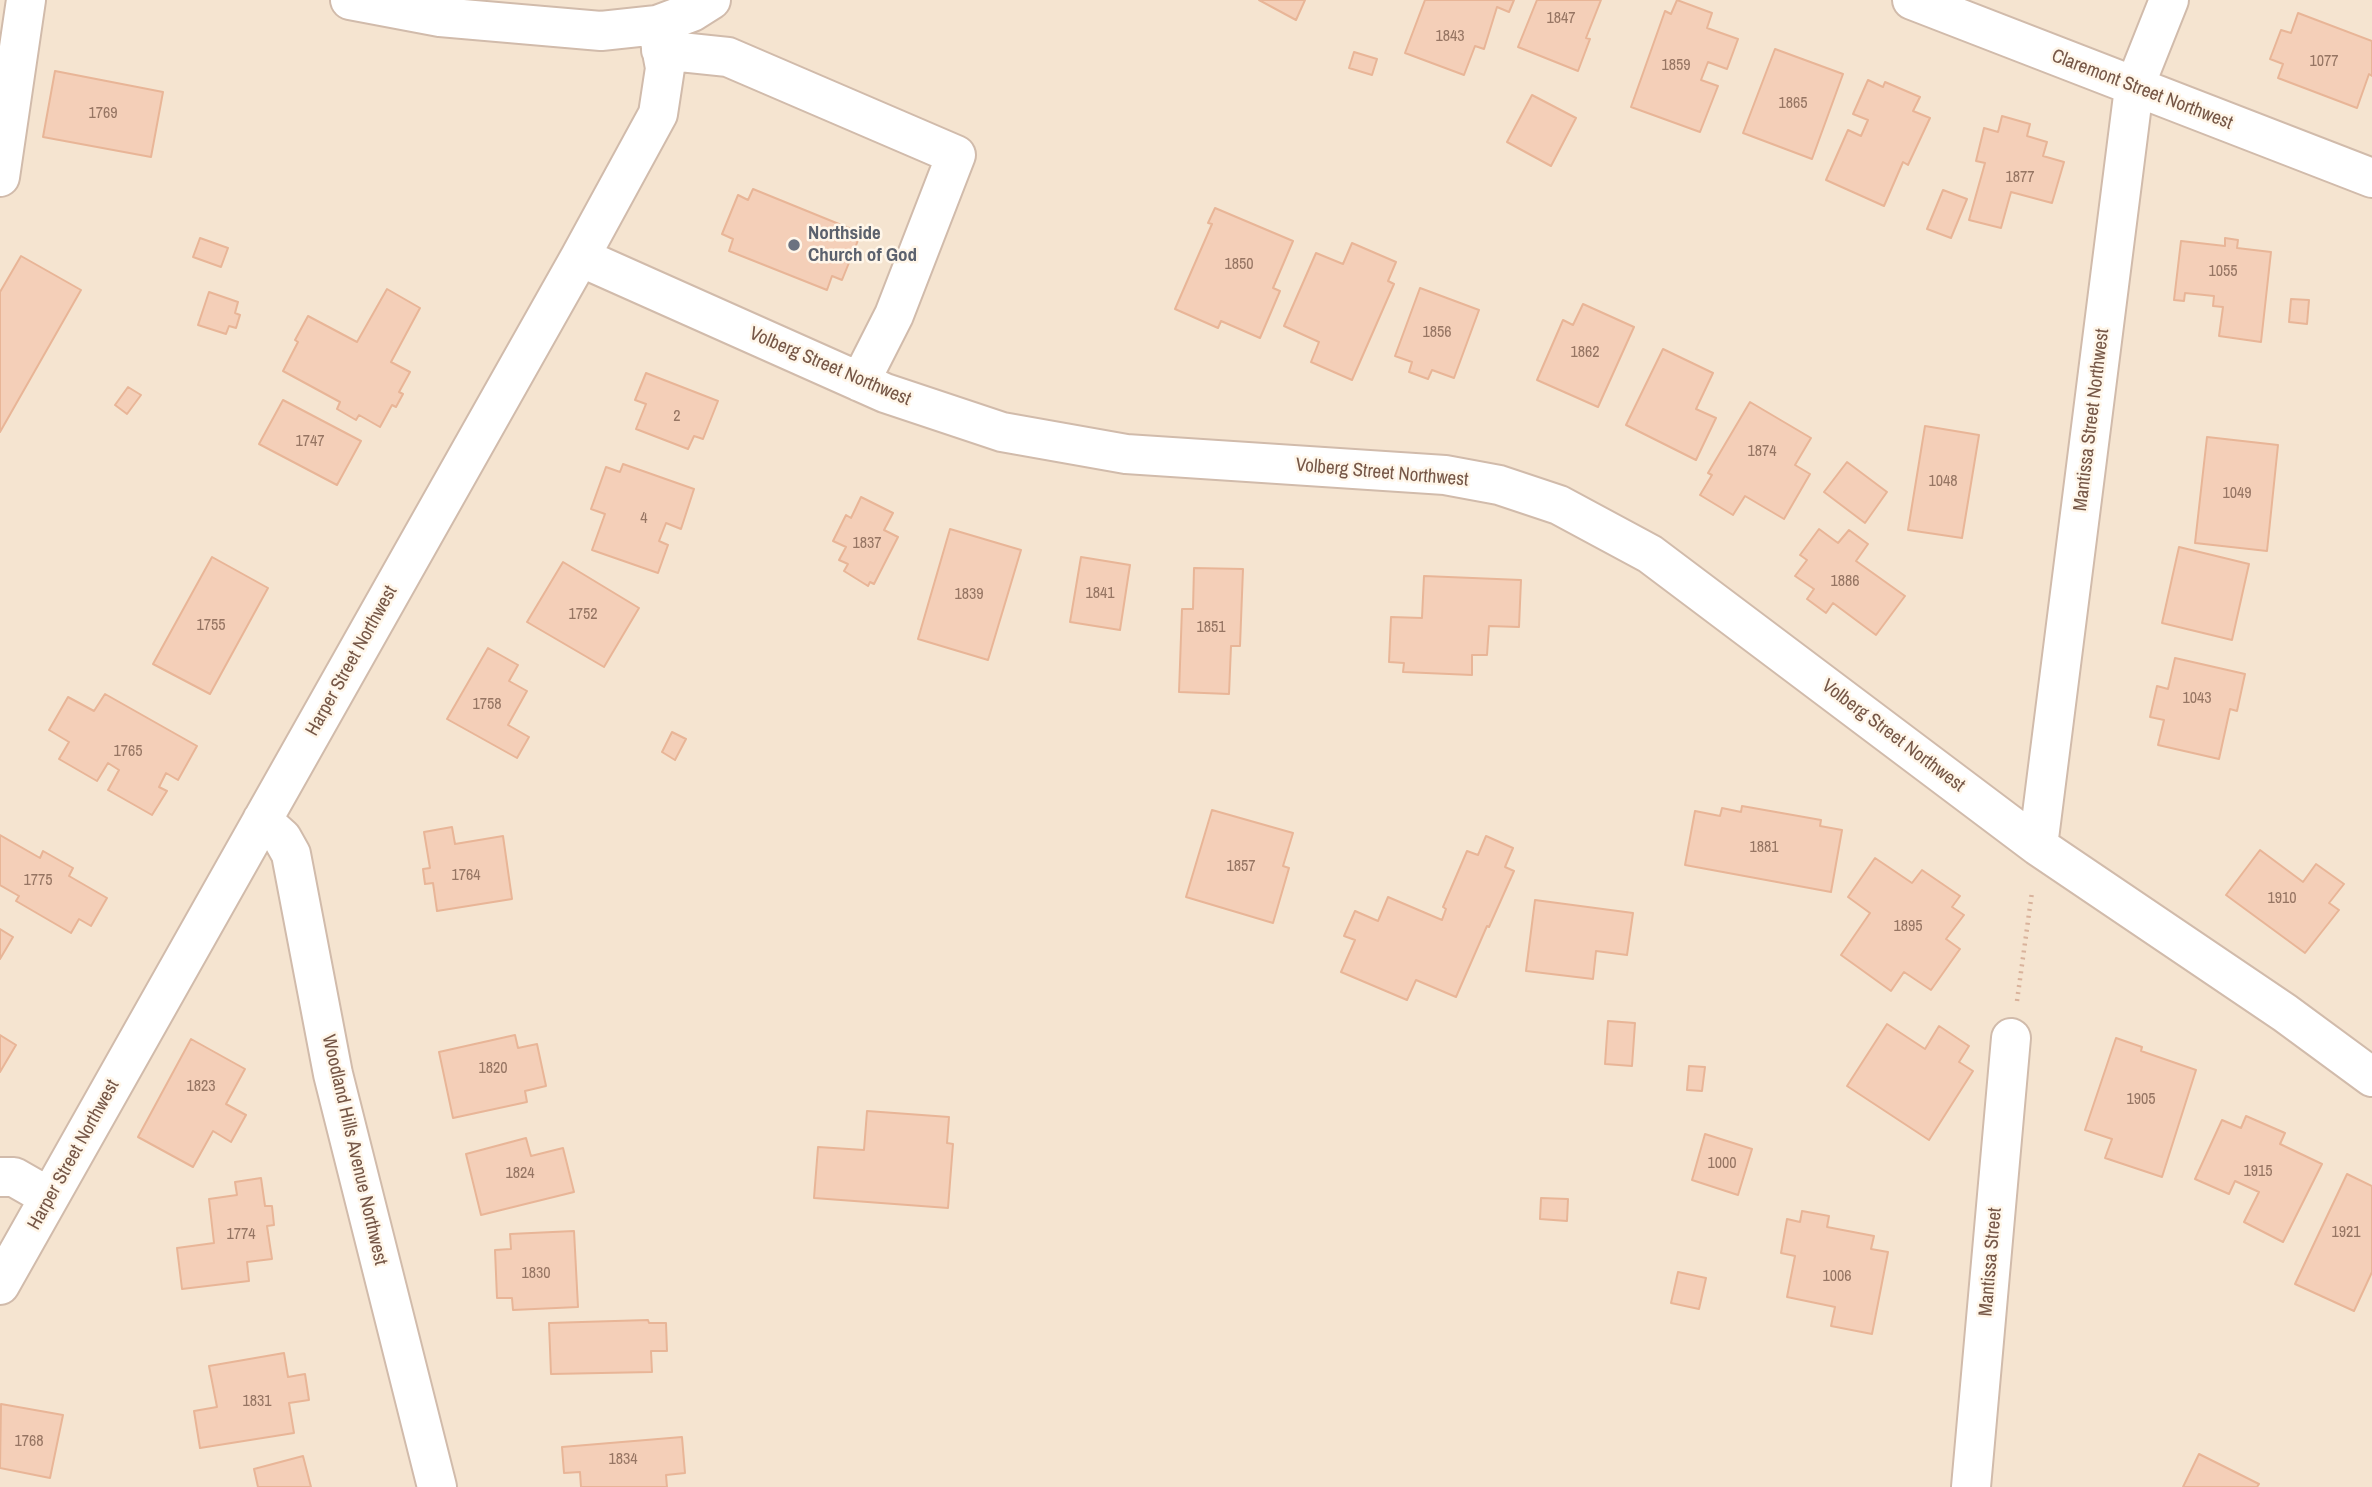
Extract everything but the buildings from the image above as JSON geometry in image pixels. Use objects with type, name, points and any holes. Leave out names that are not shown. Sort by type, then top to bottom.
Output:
[{"type":"street","points":[[0,177],[26,0]]},
{"type":"street","points":[[350,0],[440,17],[659,37],[728,57],[956,155],[894,315],[859,382]]},
{"type":"street","points":[[659,37],[711,0]]},
{"type":"street","name":"Claremont Street Northwest","points":[[1912,0],[2372,178]]},
{"type":"street","name":"Mantissa Street Northwest","points":[[2038,846],[2134,88],[2169,0]]},
{"type":"street","name":"Harper Street Northwest","points":[[0,1285],[658,114],[664,68],[659,37]]},
{"type":"street","name":"Volberg Street Northwest","points":[[580,257],[885,393],[1002,432],[1126,454],[1445,475],[1499,485],[1559,505],[1650,554],[2038,846],[2286,1013],[2372,1077]]},
{"type":"street","name":"Woodland Hills Avenue Northwest","points":[[262,820],[282,838],[291,854],[333,1074],[437,1487]]},
{"type":"street","name":"Mantissa Street","points":[[1971,1487],[2011,1038]]},
{"type":"street","points":[[0,1177],[13,1177],[50,1197]]},
{"type":"path","points":[[2011,1038],[2038,846]]},
{"type":"shaded area","points":[[0,0],[2372,0],[2372,1487],[0,1487]]},
{"type":"place","name":"Northside Church of God","points":[[794,245]]}]
